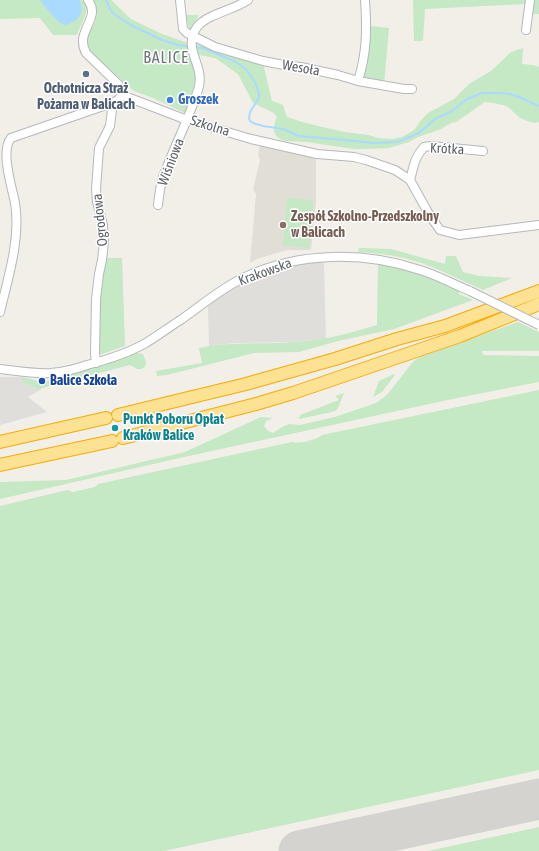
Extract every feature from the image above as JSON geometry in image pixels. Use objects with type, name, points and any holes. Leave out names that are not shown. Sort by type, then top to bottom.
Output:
[{"type":"highway","points":[[397,339],[539,282]]},
{"type":"highway","points":[[0,442],[285,374],[397,339],[445,326],[539,291]]},
{"type":"highway","points":[[0,465],[118,440],[293,393],[460,336],[539,304]]},
{"type":"street","points":[[0,312],[16,242],[15,204],[5,158],[7,143],[11,138],[112,103],[118,100],[122,95],[122,90],[119,85],[86,53],[83,48],[82,40],[84,31],[90,20],[92,12],[88,0]]},
{"type":"street","points":[[180,0],[183,29],[193,36],[201,22],[248,0]]},
{"type":"street","points":[[358,81],[363,68],[367,42],[365,0]]},
{"type":"street","points":[[526,30],[530,0]]},
{"type":"street","name":"Wesoła","points":[[193,36],[215,47],[263,61],[301,67],[358,81],[412,89]]},
{"type":"street","name":"Wiśniowa","points":[[158,205],[162,179],[188,120],[199,87],[199,70],[191,45],[193,36]]},
{"type":"street","name":"Szkolna","points":[[122,95],[188,120],[251,139],[317,154],[354,157],[396,170],[410,180],[430,216],[440,230],[446,232],[458,235],[539,225]]},
{"type":"street","name":"Ogrodowa","points":[[96,363],[96,299],[98,274],[102,260],[104,242],[103,226],[97,202],[96,189],[99,148],[110,126],[112,117],[112,103]]},
{"type":"street","name":"Krótka","points":[[410,180],[415,160],[418,153],[424,147],[431,146],[484,151]]},
{"type":"street","name":"Krakowska","points":[[0,370],[31,373],[52,373],[78,368],[122,354],[143,344],[180,320],[218,292],[238,281],[272,266],[312,258],[366,258],[388,261],[413,268],[470,291],[539,325]]},
{"type":"shaded area","name":"Zespół Szkolno-Przedszkolny w Balicach","points":[[260,145],[316,157],[316,201],[311,250],[287,250],[257,259],[250,263],[256,194],[253,190],[260,160],[258,155]]},
{"type":"shaded area","points":[[323,260],[326,339],[295,342],[233,343],[209,346],[208,305],[235,286],[272,270]]},
{"type":"shaded area","points":[[0,377],[22,377],[22,382],[40,390],[28,397],[47,412],[0,425]]},
{"type":"green space","points":[[0,0],[83,0],[86,13],[77,35],[53,35],[40,18],[0,19]]},
{"type":"green space","points":[[92,0],[111,0],[131,19],[162,34],[188,43],[189,56],[196,67],[197,77],[185,113],[134,91],[91,55],[87,39],[97,15],[96,8]]},
{"type":"green space","points":[[413,0],[526,0],[526,4],[425,9],[423,41],[414,41]]},
{"type":"green space","points":[[532,0],[539,0],[539,14],[531,14]]},
{"type":"green space","points":[[184,15],[199,15],[190,29]]},
{"type":"green space","points":[[370,26],[389,28],[384,84],[362,79]]},
{"type":"green space","points":[[195,44],[263,63],[272,101],[283,105],[287,117],[345,132],[392,139],[402,137],[411,132],[428,113],[454,99],[469,84],[491,71],[511,52],[523,48],[522,64],[539,67],[539,122],[530,122],[520,118],[508,107],[503,105],[485,102],[456,122],[409,142],[389,148],[354,149],[282,140],[277,137],[274,132],[277,117],[274,113],[253,103],[238,74],[215,58],[199,55]]},
{"type":"green space","points":[[287,198],[313,200],[309,248],[283,245]]},
{"type":"green space","points":[[359,248],[391,249],[445,264],[446,256],[456,256],[463,272],[479,276],[512,278],[483,290],[438,269],[405,258],[358,252]]},
{"type":"green space","points":[[105,258],[122,258],[125,346],[96,356],[98,291]]},
{"type":"green space","points":[[378,263],[401,266],[459,290],[459,294],[473,300],[394,329],[338,341],[299,352],[254,353],[167,375],[157,376],[156,371],[202,363],[199,348],[235,344],[283,343],[316,340],[377,325]]},
{"type":"green space","points":[[518,322],[539,332],[539,351],[482,351],[483,355],[539,356],[539,382],[457,398],[184,457],[0,499],[0,482],[66,480],[185,452],[261,417],[273,418],[266,421],[264,426],[268,431],[273,433],[289,424],[300,425],[335,417],[376,403],[387,395],[412,363],[418,358]]},
{"type":"green space","points":[[137,353],[143,354],[146,362],[145,367],[141,369],[137,369],[130,365],[42,388],[40,390],[22,382],[22,377],[39,381],[58,380]]},
{"type":"green space","points":[[394,374],[395,375],[382,392],[373,397],[379,381]]},
{"type":"green space","points":[[539,390],[539,770],[164,851],[0,851],[0,506],[67,490],[73,492],[95,487],[98,484],[292,442],[308,441],[322,435]]},
{"type":"green space","points":[[344,393],[337,410],[299,419],[300,415],[339,400],[335,396]]},
{"type":"green space","points":[[539,827],[539,851],[428,851]]},
{"type":"water","points":[[40,0],[79,0],[81,5],[81,13],[76,20],[64,25],[55,18]]},
{"type":"waterway","points":[[106,0],[114,14],[131,25],[162,40],[190,47]]},
{"type":"waterway","points":[[197,47],[234,61],[246,69],[255,82],[259,93],[259,98],[250,112],[250,121],[263,126],[283,129],[299,136],[373,143],[397,142],[419,133],[435,119],[452,111],[467,99],[482,93],[510,94],[539,106]]},
{"type":"runway","points":[[299,851],[539,799]]},
{"type":"place","name":"Ochotnicza Straż Pożarna w Balicach","points":[[86,74]]},
{"type":"place","name":"Groszek","points":[[170,100]]},
{"type":"place","name":"Zespół Szkolno-Przedszkolny w Balicach","points":[[283,225]]},
{"type":"place","name":"Balice Szkoła","points":[[42,381]]},
{"type":"place","name":"Punkt Poboru Opłat Kraków Balice","points":[[115,428]]},
{"type":"district","name":"BALICE","points":[[166,58]]}]
